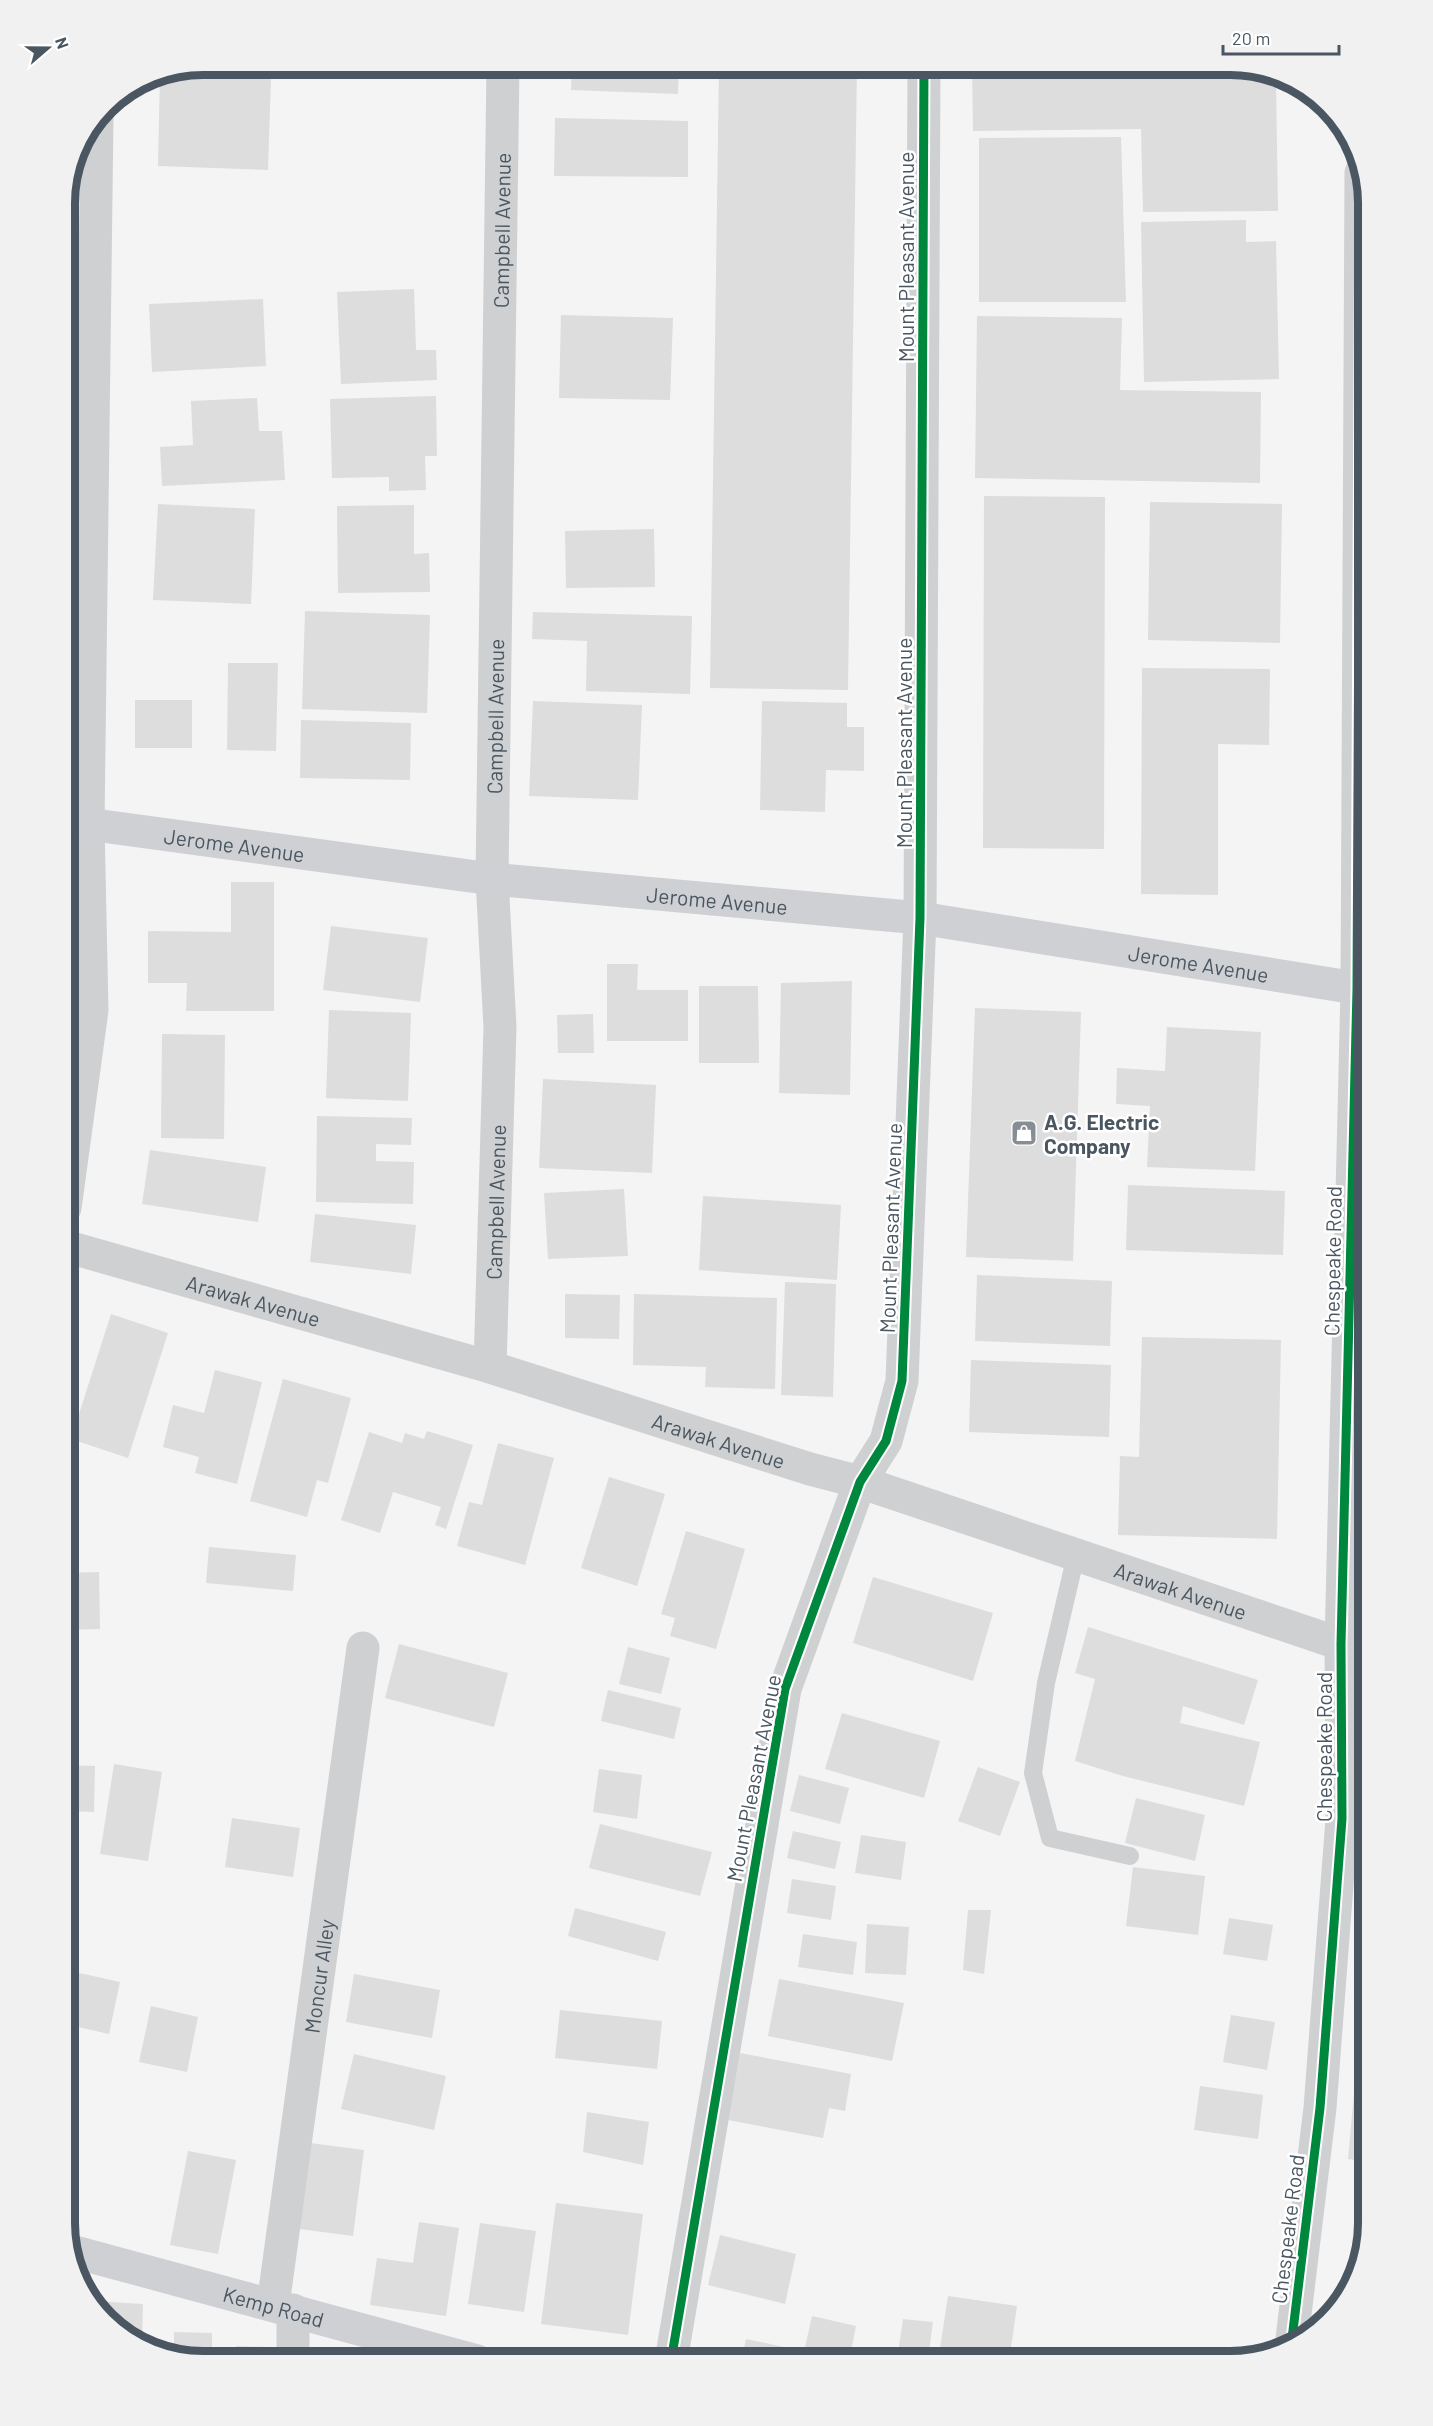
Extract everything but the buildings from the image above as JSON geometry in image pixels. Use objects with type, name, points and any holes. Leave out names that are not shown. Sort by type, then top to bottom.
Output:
[{"type":"street","name":"Campbell Avenue","points":[[490,1367],[500,1027],[492,879],[503,75]]},
{"type":"street","name":"Mount Pleasant Avenue","points":[[673,2351],[784,1689],[860,1482],[886,1441],[902,1381],[920,918],[924,75]]},
{"type":"street","points":[[75,1137],[93,1010],[76,822],[97,133]]},
{"type":"street","name":"Jerome Avenue","points":[[76,822],[492,879],[920,918],[1358,989]]},
{"type":"street","name":"Arawak Avenue","points":[[75,1249],[490,1367],[810,1469],[860,1482],[1355,1647]]},
{"type":"street","name":"Chespeake Road","points":[[1293,2334],[1320,2108],[1355,1647],[1358,1401]]},
{"type":"street","name":"Moncur Alley","points":[[291,2351],[283,2307],[363,1648]]},
{"type":"street","name":"Kemp Road","points":[[79,2253],[441,2351]]},
{"type":"lane","points":[[1076,1555],[1046,1683],[1033,1773],[1050,1838],[1130,1856]]},
{"type":"cycle path","points":[[673,2351],[785,1689],[860,1482],[886,1441],[902,1381],[920,918],[924,75]]},
{"type":"cycle path","points":[[1293,2334],[1320,2108],[1342,1819],[1341,1644],[1357,989],[1358,785]]},
{"type":"place","name":"A.G. Electric Company","points":[[1024,1133]]}]
